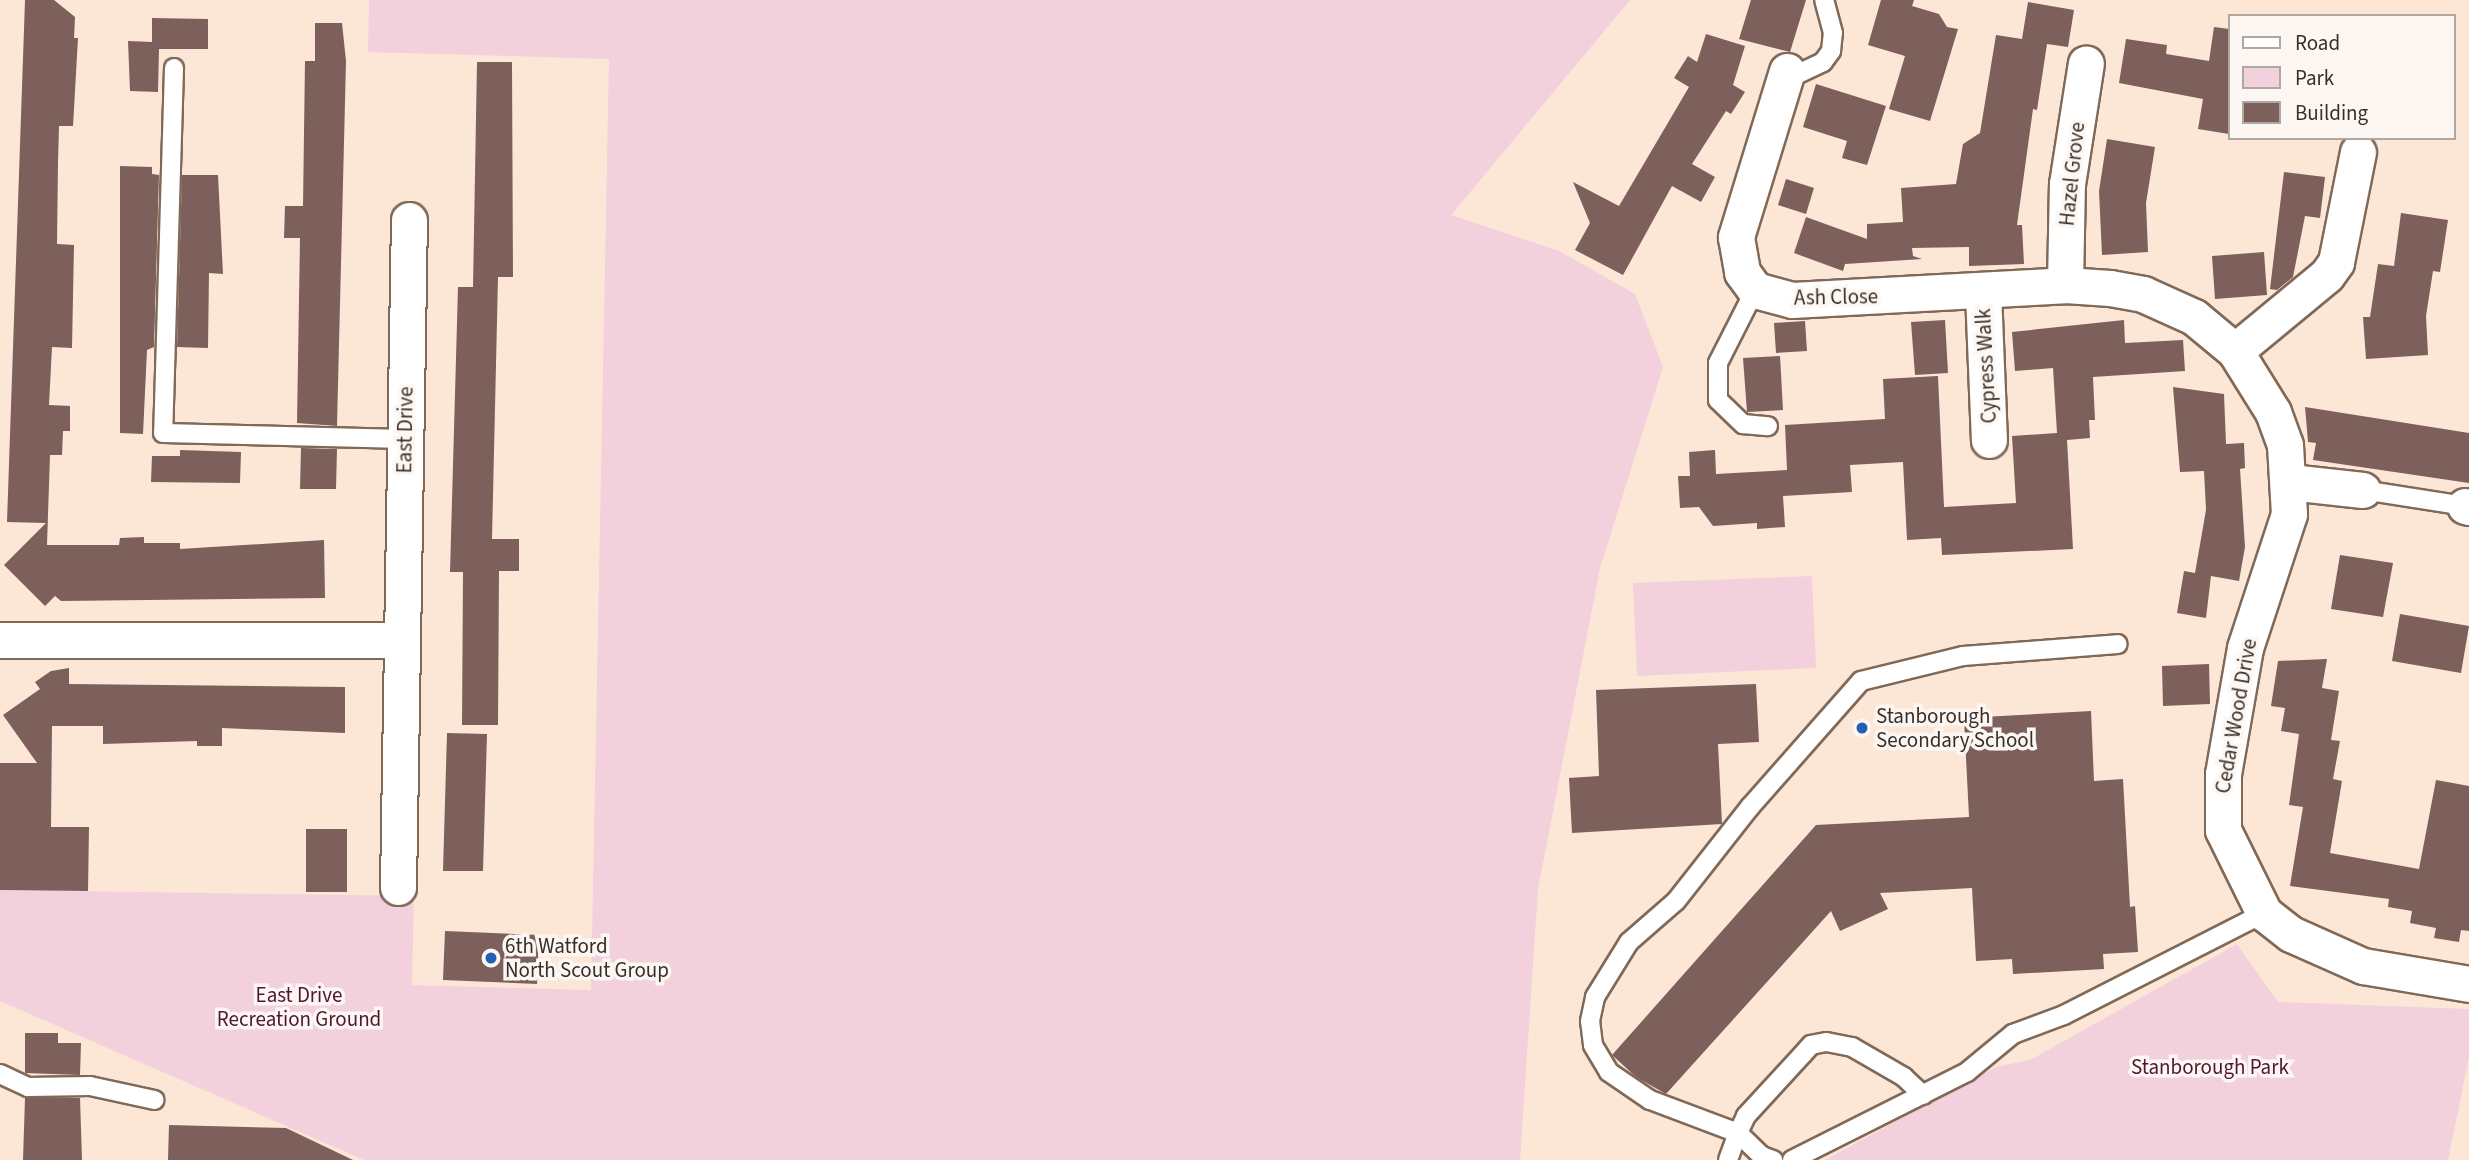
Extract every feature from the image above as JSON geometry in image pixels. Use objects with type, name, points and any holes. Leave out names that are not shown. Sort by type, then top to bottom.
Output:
[{"type":"street","name":"Hazel Grove","points":[[2066,285],[2067,184],[2086,63]]},
{"type":"street","points":[[1755,290],[1742,272],[1736,237],[1786,75]]},
{"type":"street","points":[[2235,351],[2327,275],[2336,262],[2358,152]]},
{"type":"street","name":"East Drive","points":[[398,887],[409,220]]},
{"type":"street","name":"Ash Close","points":[[1755,290],[1792,300],[1983,292],[2066,285],[2143,294],[2194,317],[2235,351]]},
{"type":"street","name":"Cypress Walk","points":[[1983,292],[1989,440]]},
{"type":"street","name":"Cedar Wood Drive","points":[[2235,351],[2273,412],[2285,445],[2290,482],[2284,540],[2245,648],[2221,802],[2223,830],[2233,858],[2264,913],[2320,950],[2352,962],[2469,984]]},
{"type":"street","points":[[2290,482],[2364,490]]},
{"type":"street","points":[[0,640],[401,640]]},
{"type":"lane","points":[[1786,75],[1823,62],[1831,51],[1833,33],[1824,0]]},
{"type":"lane","points":[[174,68],[163,433],[406,439]]},
{"type":"lane","points":[[1755,290],[1718,363],[1718,400],[1743,424],[1768,426]]},
{"type":"lane","points":[[2364,490],[2467,506]]},
{"type":"lane","points":[[1773,1160],[1762,1156],[1738,1133],[1650,1100],[1609,1072],[1593,1045],[1590,1021],[1595,997],[1629,942],[1676,901],[1750,807],[1861,681],[1963,656],[2118,644]]},
{"type":"lane","points":[[1792,1160],[1967,1072],[2013,1034],[2064,1015],[2264,913]]},
{"type":"lane","points":[[1728,1160],[1746,1116],[1811,1045],[1826,1042],[1852,1047],[1904,1077],[1923,1095]]},
{"type":"lane","points":[[0,1074],[29,1087],[90,1086],[155,1100]]},
{"type":"green space","name":"East Drive Recreation Ground","points":[[369,0],[1630,0],[1451,215],[1559,251],[1635,294],[1663,367],[1600,568],[1538,889],[1520,1160],[364,1160],[0,1001],[0,890],[414,896],[412,985],[591,990],[609,59],[368,52]]},
{"type":"green space","points":[[1812,576],[1816,668],[1637,676],[1633,583]]},
{"type":"green space","name":"Stanborough Park","points":[[2237,944],[2278,1002],[2469,1009],[2469,1057],[2448,1160],[1825,1160],[1996,1067],[2030,1060]]},
{"type":"building","points":[[25,0],[54,0],[75,17],[74,38],[78,38],[73,126],[59,126],[58,163],[57,244],[74,245],[72,348],[52,347],[49,405],[70,406],[70,431],[63,431],[62,455],[50,455],[47,545],[119,545],[120,538],[144,537],[144,543],[180,543],[180,549],[324,540],[325,598],[61,601],[55,596],[45,606],[4,565],[46,523],[7,522]]},
{"type":"building","points":[[1751,0],[1806,0],[1790,52],[1739,39]]},
{"type":"building","points":[[1881,0],[1914,0],[1912,6],[1939,14],[1947,27],[1958,29],[1930,121],[1889,109],[1905,56],[1868,45]]},
{"type":"building","points":[[2028,2],[2074,10],[2068,47],[2047,44],[2037,110],[2033,109],[2017,225],[2022,225],[2024,264],[1969,266],[1969,247],[1912,248],[1913,256],[1922,259],[1845,264],[1843,271],[1794,253],[1806,217],[1867,239],[1867,224],[1903,222],[1901,188],[1956,184],[1963,144],[1980,133],[1996,35],[2022,39]]},
{"type":"building","points":[[152,18],[208,19],[208,49],[159,49],[158,92],[130,91],[128,41],[152,42]]},
{"type":"building","points":[[315,23],[342,23],[346,61],[337,426],[297,423],[300,238],[284,238],[285,206],[303,206],[305,61],[315,61]]},
{"type":"building","points":[[2214,27],[2228,29],[2228,134],[2198,129],[2203,99],[2119,83],[2126,39],[2167,45],[2166,54],[2209,61]]},
{"type":"building","points":[[1706,34],[1745,46],[1733,85],[1745,92],[1731,114],[1726,111],[1692,164],[1715,177],[1701,202],[1672,186],[1623,275],[1575,250],[1590,223],[1573,182],[1619,206],[1689,87],[1674,78],[1688,56],[1697,62]]},
{"type":"building","points":[[477,62],[512,62],[513,277],[498,277],[492,539],[519,539],[519,571],[499,571],[498,725],[462,725],[463,572],[450,572],[458,287],[473,287]]},
{"type":"building","points":[[1816,84],[1886,106],[1867,165],[1842,158],[1847,141],[1803,127]]},
{"type":"building","points":[[2107,139],[2155,147],[2146,203],[2148,252],[2102,255],[2099,191]]},
{"type":"building","points":[[120,166],[152,167],[152,174],[159,175],[154,347],[147,350],[143,434],[120,433]]},
{"type":"building","points":[[2284,172],[2325,177],[2320,218],[2305,216],[2293,277],[2277,290],[2270,289]]},
{"type":"building","points":[[182,175],[218,175],[223,274],[209,273],[208,348],[177,347]]},
{"type":"building","points":[[1786,179],[1814,188],[1806,214],[1778,205]]},
{"type":"building","points":[[2401,213],[2448,220],[2440,272],[2433,271],[2426,316],[2428,355],[2366,359],[2363,317],[2370,317],[2378,264],[2394,266]]},
{"type":"building","points":[[2264,252],[2267,295],[2215,299],[2212,256]]},
{"type":"building","points":[[1945,320],[1948,373],[1915,375],[1911,322]]},
{"type":"building","points":[[2124,320],[2125,343],[2183,340],[2185,371],[2093,377],[2095,420],[2089,420],[2090,438],[2067,440],[2073,549],[1942,555],[1941,538],[1907,540],[1903,462],[1850,465],[1852,492],[1783,496],[1785,527],[1757,529],[1757,523],[1713,526],[1699,507],[1680,508],[1678,476],[1690,476],[1689,452],[1715,450],[1716,474],[1787,470],[1785,425],[1885,419],[1883,379],[1938,376],[1944,507],[2016,503],[2012,436],[2057,433],[2053,368],[2015,371],[2012,332]]},
{"type":"building","points":[[1805,321],[1807,351],[1776,353],[1774,323]]},
{"type":"building","points":[[1780,356],[1783,410],[1747,412],[1743,358]]},
{"type":"building","points":[[2173,387],[2224,394],[2226,444],[2244,443],[2245,468],[2240,469],[2245,547],[2239,581],[2211,576],[2206,618],[2177,613],[2184,571],[2195,573],[2206,510],[2204,471],[2180,472]]},
{"type":"building","points":[[2305,407],[2469,433],[2469,483],[2313,460],[2316,443],[2308,442]]},
{"type":"building","points":[[301,448],[337,449],[336,489],[300,489]]},
{"type":"building","points":[[180,450],[241,452],[240,483],[151,482],[152,456],[180,456]]},
{"type":"building","points":[[2340,555],[2393,563],[2383,617],[2331,609]]},
{"type":"building","points":[[2400,614],[2469,626],[2461,673],[2392,661]]},
{"type":"building","points":[[2327,659],[2322,688],[2339,691],[2331,740],[2340,741],[2333,779],[2342,781],[2330,853],[2419,869],[2436,780],[2469,786],[2469,931],[2461,930],[2459,942],[2434,938],[2436,928],[2410,923],[2412,911],[2388,907],[2389,899],[2290,886],[2303,807],[2289,805],[2299,734],[2281,731],[2285,708],[2271,706],[2278,661]]},
{"type":"building","points":[[2209,664],[2210,704],[2163,706],[2162,666]]},
{"type":"building","points":[[69,668],[69,684],[345,687],[345,733],[222,728],[222,746],[197,746],[197,741],[103,744],[103,726],[52,726],[51,827],[89,827],[88,891],[0,890],[0,763],[37,763],[3,715],[40,689],[35,682],[51,671]]},
{"type":"building","points":[[1756,684],[1759,742],[1718,744],[1722,824],[1572,833],[1569,778],[1599,776],[1596,690]]},
{"type":"building","points":[[2091,711],[2094,781],[2123,779],[2130,907],[2135,906],[2138,952],[2103,954],[2104,969],[2013,974],[2012,959],[1976,961],[1972,888],[1880,893],[1888,909],[1840,931],[1831,911],[1666,1094],[1636,1077],[1612,1055],[1816,825],[1969,817],[1964,718]]},
{"type":"building","points":[[447,733],[487,734],[483,871],[443,871]]},
{"type":"building","points":[[306,829],[347,829],[347,892],[306,892]]},
{"type":"building","name":"6th Watford North Scout Group","points":[[445,931],[539,935],[537,984],[443,980]]},
{"type":"building","points":[[25,1033],[58,1033],[58,1043],[81,1043],[80,1075],[25,1073]]},
{"type":"building","points":[[25,1098],[80,1098],[82,1160],[23,1160]]},
{"type":"building","points":[[169,1125],[286,1128],[353,1160],[168,1160]]},
{"type":"place","name":"Stanborough Secondary School","points":[[1862,728]]},
{"type":"place","name":"6th Watford North Scout Group","points":[[491,958]]}]
